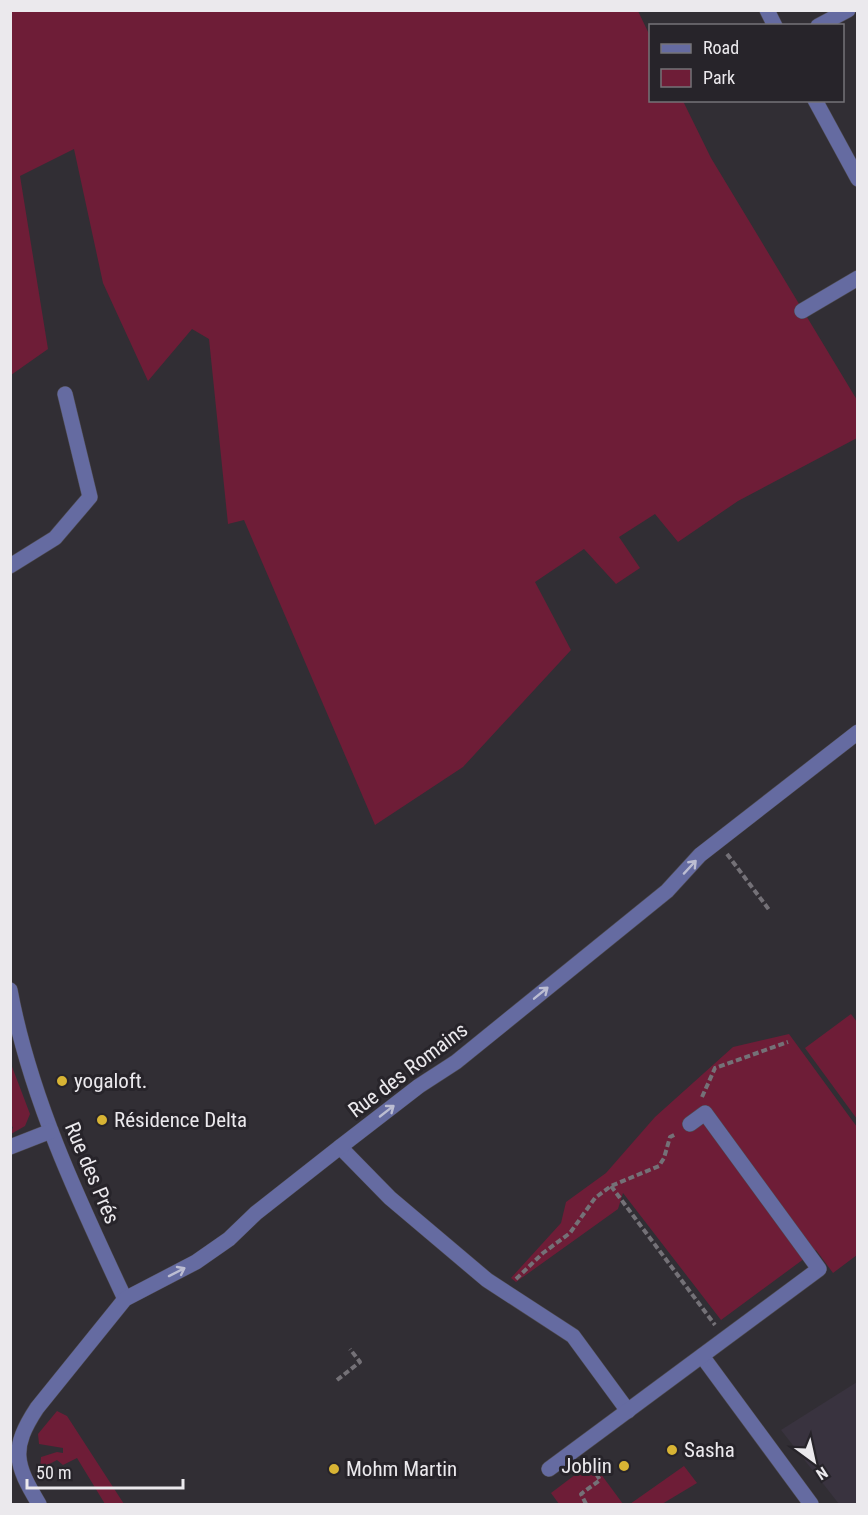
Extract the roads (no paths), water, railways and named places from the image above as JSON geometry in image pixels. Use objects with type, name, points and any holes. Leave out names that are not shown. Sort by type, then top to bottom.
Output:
[{"type":"street","points":[[768,10],[774,24]]},
{"type":"street","points":[[822,24],[848,10]]},
{"type":"street","points":[[816,102],[858,179]]},
{"type":"street","points":[[802,311],[858,278]]},
{"type":"street","points":[[10,566],[55,538],[90,497],[65,394]]},
{"type":"street","name":"Rue des Romains","points":[[14,1454],[26,1424],[37,1408],[125,1299],[196,1262],[229,1239],[256,1213],[340,1147],[419,1086],[456,1062],[667,891],[700,855],[858,732]]},
{"type":"street","name":"Rue des Prés","points":[[10,990],[27,1060],[51,1131],[125,1299]]},
{"type":"street","points":[[549,1469],[819,1269],[705,1113],[690,1124]]},
{"type":"street","points":[[10,1147],[51,1131]]},
{"type":"street","points":[[340,1147],[390,1198],[487,1280],[573,1336],[628,1411]]},
{"type":"street","points":[[702,1356],[811,1504]]},
{"type":"street","points":[[14,1454],[25,1482],[39,1504]]},
{"type":"place","name":"yogaloft.","points":[[62,1081]]},
{"type":"place","name":"Résidence Delta","points":[[102,1120]]},
{"type":"place","name":"Sasha","points":[[672,1450]]},
{"type":"place","name":"Joblin","points":[[624,1466]]},
{"type":"place","name":"Mohm Martin","points":[[334,1469]]}]
